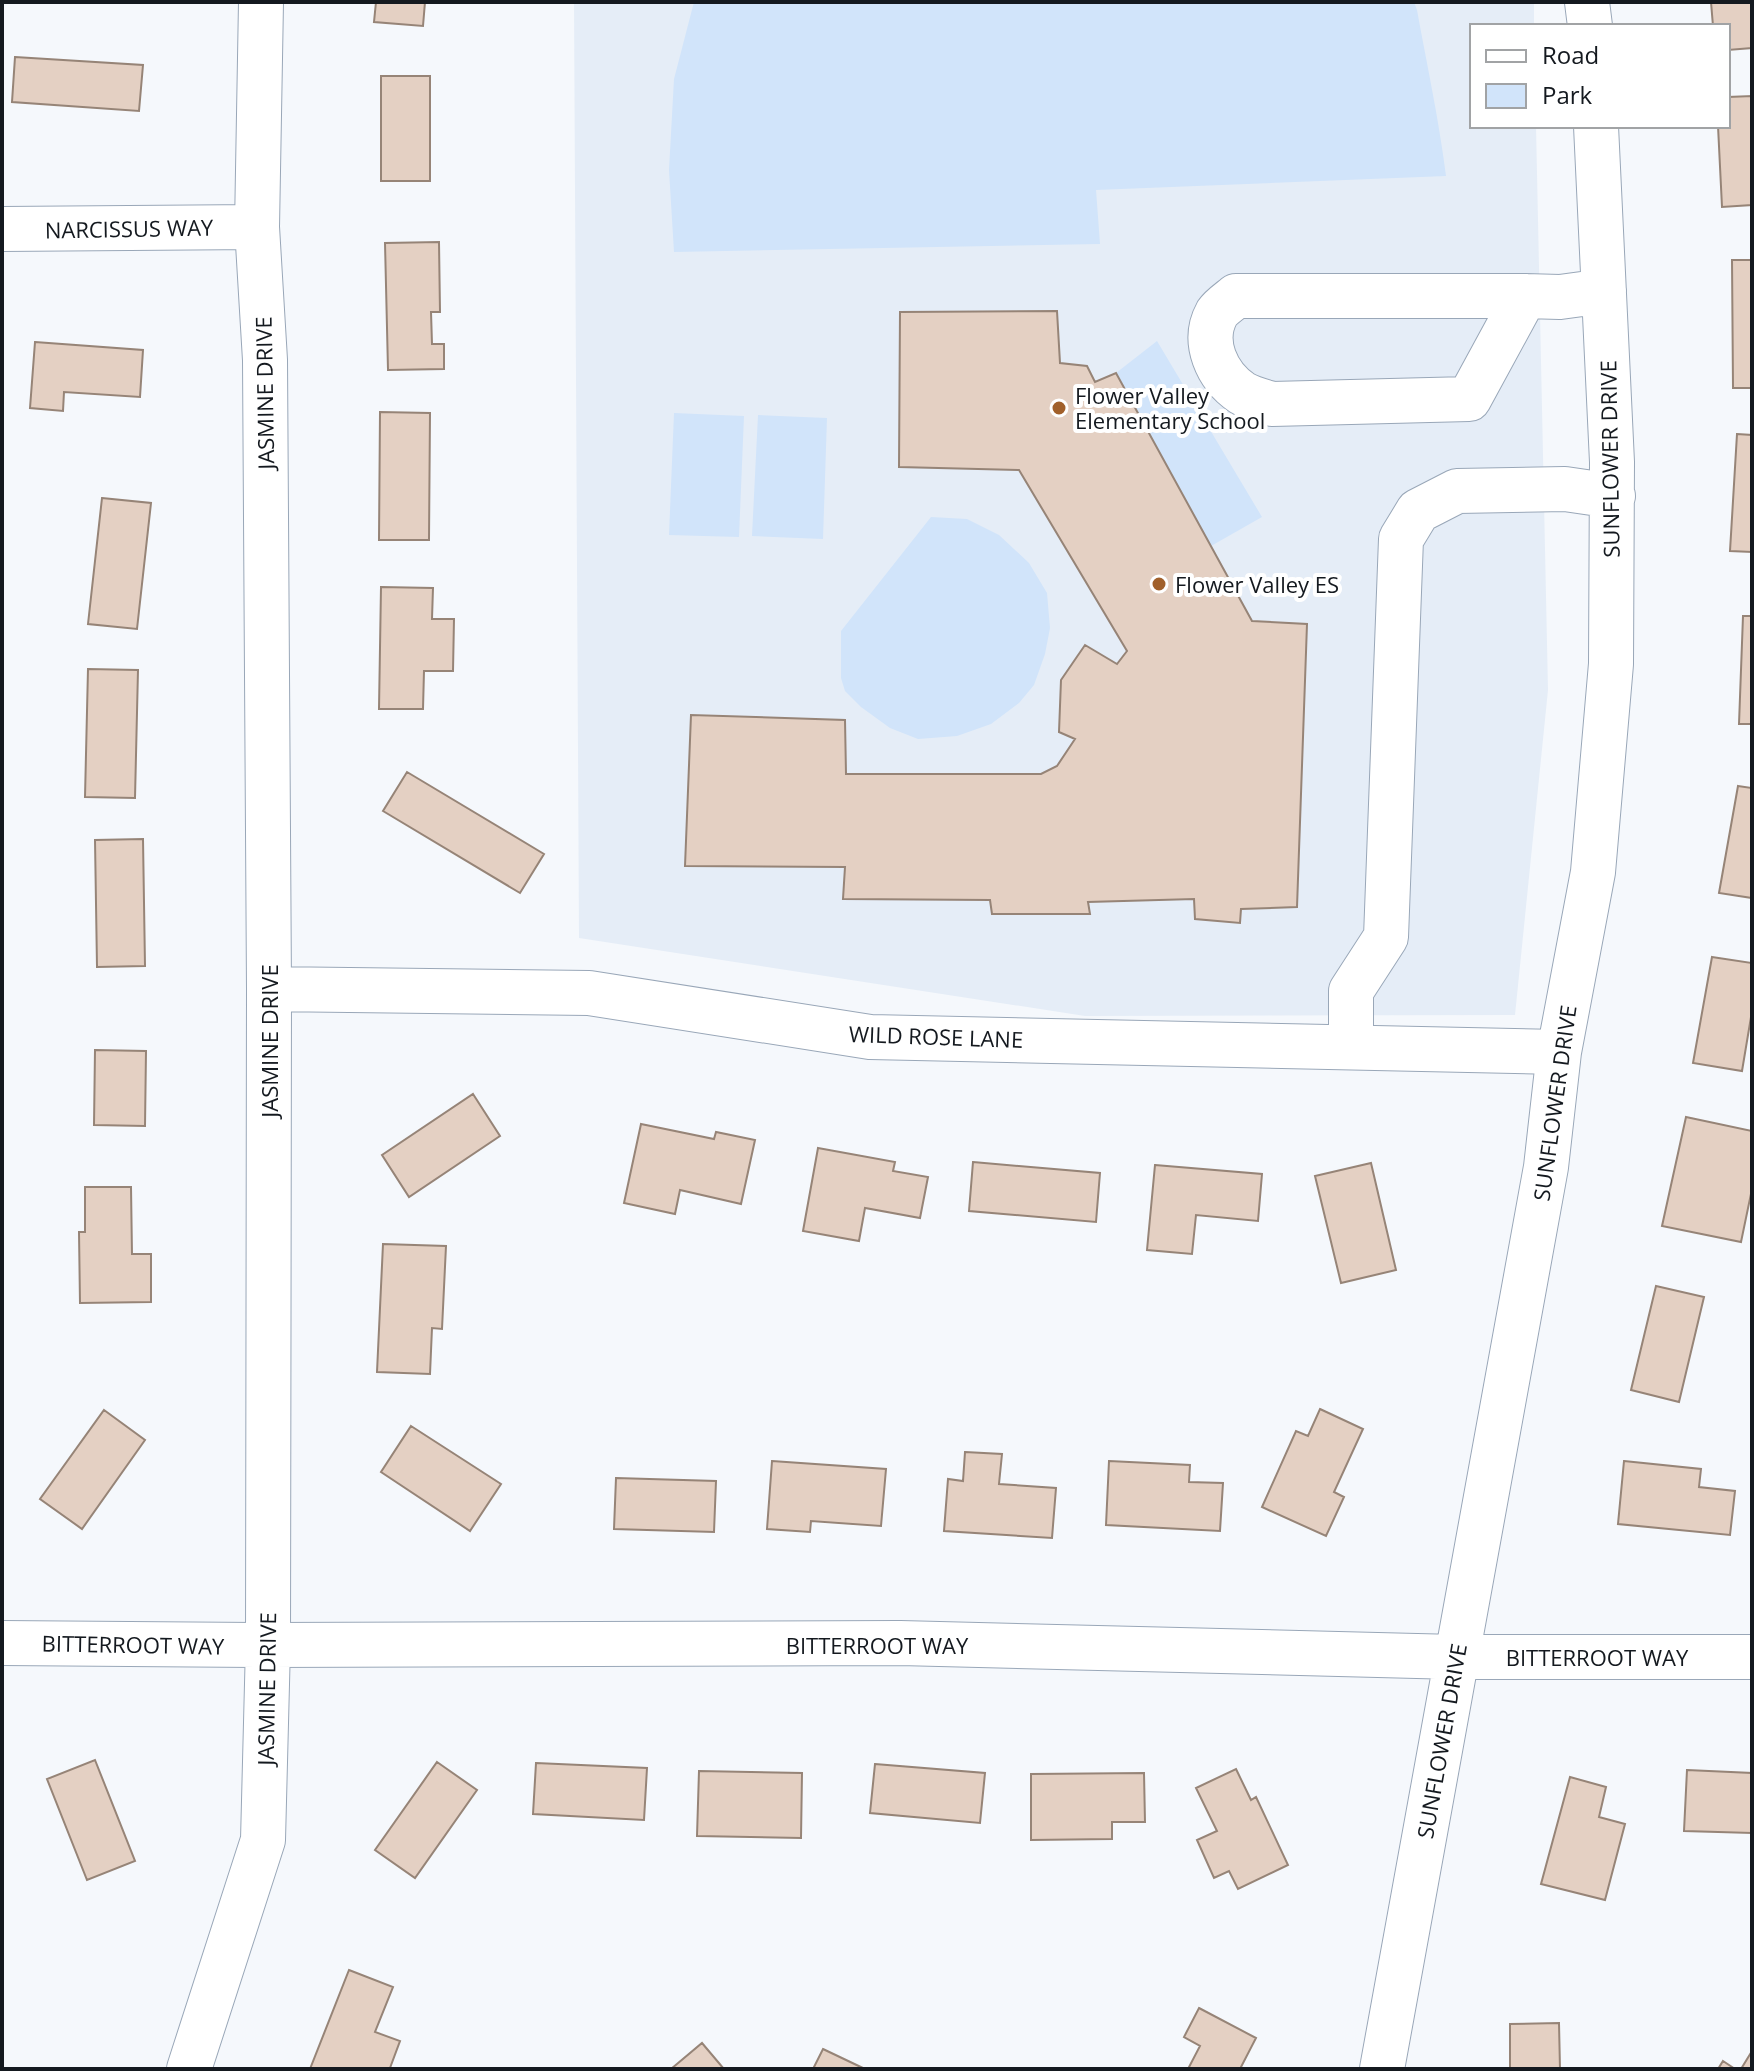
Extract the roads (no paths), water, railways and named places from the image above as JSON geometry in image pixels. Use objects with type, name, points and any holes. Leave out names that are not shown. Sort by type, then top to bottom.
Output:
[{"type":"street","name":"JASMINE DRIVE","points":[[189,2069],[263,1840],[268,1645],[269,989],[265,360],[257,227],[261,2]]},
{"type":"street","points":[[1587,2],[1590,24]]},
{"type":"street","name":"SUNFLOWER DRIVE","points":[[1382,2069],[1546,1167],[1559,1052],[1593,872],[1611,664],[1613,496],[1596,128]]},
{"type":"street","name":"NARCISSUS WAY","points":[[2,229],[257,227]]},
{"type":"street","points":[[1525,296],[1469,399],[1272,404],[1244,394],[1224,377],[1213,358],[1211,335],[1218,312],[1236,296],[1525,296],[1560,297],[1604,291]]},
{"type":"street","points":[[1351,1047],[1351,991],[1386,937],[1401,539],[1418,511],[1457,491],[1565,489],[1613,496]]},
{"type":"street","name":"WILD ROSE LANE","points":[[269,989],[589,993],[870,1037],[1559,1052]]},
{"type":"street","name":"BITTERROOT WAY","points":[[2,1643],[900,1643],[1456,1657],[1752,1657]]},
{"type":"place","name":"Flower Valley Elementary School","points":[[1059,408]]},
{"type":"place","name":"Flower Valley ES","points":[[1159,584]]}]
